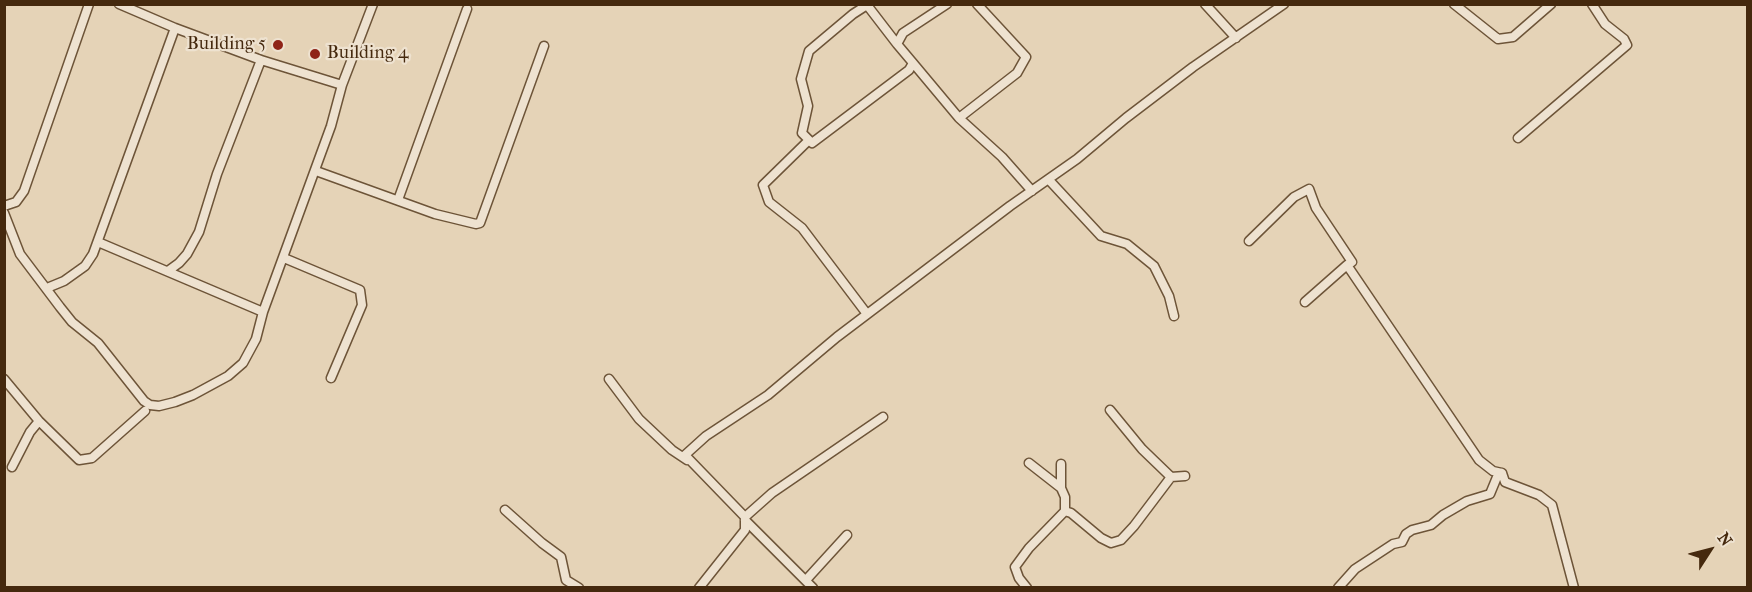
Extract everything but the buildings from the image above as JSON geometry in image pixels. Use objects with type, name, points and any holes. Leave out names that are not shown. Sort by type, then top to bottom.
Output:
[{"type":"street","points":[[4,206],[16,202],[24,191],[89,4]]},
{"type":"street","points":[[119,4],[261,60],[342,85]]},
{"type":"street","points":[[897,44],[903,33],[947,4]]},
{"type":"street","points":[[959,118],[1017,73],[1026,57],[977,4]]},
{"type":"street","points":[[1205,4],[1236,38]]},
{"type":"street","points":[[688,460],[685,455],[706,436],[768,395],[867,314],[1049,180],[1193,67],[1284,4]]},
{"type":"street","points":[[1454,4],[1498,39],[1513,37],[1551,4]]},
{"type":"street","points":[[1518,138],[1627,45],[1624,39],[1605,24],[1592,4]]},
{"type":"street","points":[[4,213],[21,254],[72,322],[98,343],[144,401],[150,405],[159,406],[175,402],[228,376],[243,363],[256,339],[263,312],[316,171],[342,85],[371,5]]},
{"type":"street","points":[[913,63],[909,70],[812,143],[802,133],[808,106],[801,79],[809,51],[867,5],[959,118],[1002,157],[1032,191]]},
{"type":"street","points":[[398,200],[467,9]]},
{"type":"street","points":[[47,288],[64,281],[85,266],[98,242],[175,28]]},
{"type":"street","points":[[316,171],[435,214],[476,224],[483,221],[543,46]]},
{"type":"street","points":[[168,271],[187,254],[199,232],[217,174],[261,60]]},
{"type":"street","points":[[809,140],[763,185],[770,202],[802,228],[867,314]]},
{"type":"street","points":[[1049,180],[1101,236],[1128,244],[1154,266],[1169,296],[1174,316]]},
{"type":"street","points":[[1249,241],[1294,197],[1309,189],[1316,208],[1352,262],[1305,302]]},
{"type":"street","points":[[98,242],[263,312]]},
{"type":"street","points":[[284,258],[360,290],[362,304],[330,378]]},
{"type":"street","points":[[1347,265],[1479,460],[1493,471],[1502,473]]},
{"type":"street","points":[[4,379],[39,421],[79,460],[92,458],[145,411]]},
{"type":"street","points":[[609,379],[639,419],[672,450],[688,460],[813,588]]},
{"type":"street","points":[[1110,410],[1142,449],[1171,477],[1185,476]]},
{"type":"street","points":[[699,588],[745,530],[745,518],[772,493],[883,417]]},
{"type":"street","points":[[12,467],[30,432],[39,421]]},
{"type":"street","points":[[1029,463],[1061,488]]},
{"type":"street","points":[[1027,588],[1019,578],[1015,567],[1029,548],[1065,511],[1065,497],[1061,488],[1061,464]]},
{"type":"street","points":[[1338,588],[1359,566],[1393,544],[1402,542],[1406,534],[1412,530],[1431,525],[1467,501],[1490,494],[1497,477],[1502,473]]},
{"type":"street","points":[[1502,473],[1504,482],[1539,495],[1552,505],[1574,588]]},
{"type":"street","points":[[1065,511],[1111,543],[1120,540],[1134,526],[1171,477]]},
{"type":"street","points":[[505,510],[561,558],[566,580],[579,588]]},
{"type":"street","points":[[806,580],[848,535]]},
{"type":"street","points":[[1342,588],[1359,566]]},
{"type":"place","name":"Building 5","points":[[278,45]]},
{"type":"place","name":"Building 4","points":[[315,54]]}]
